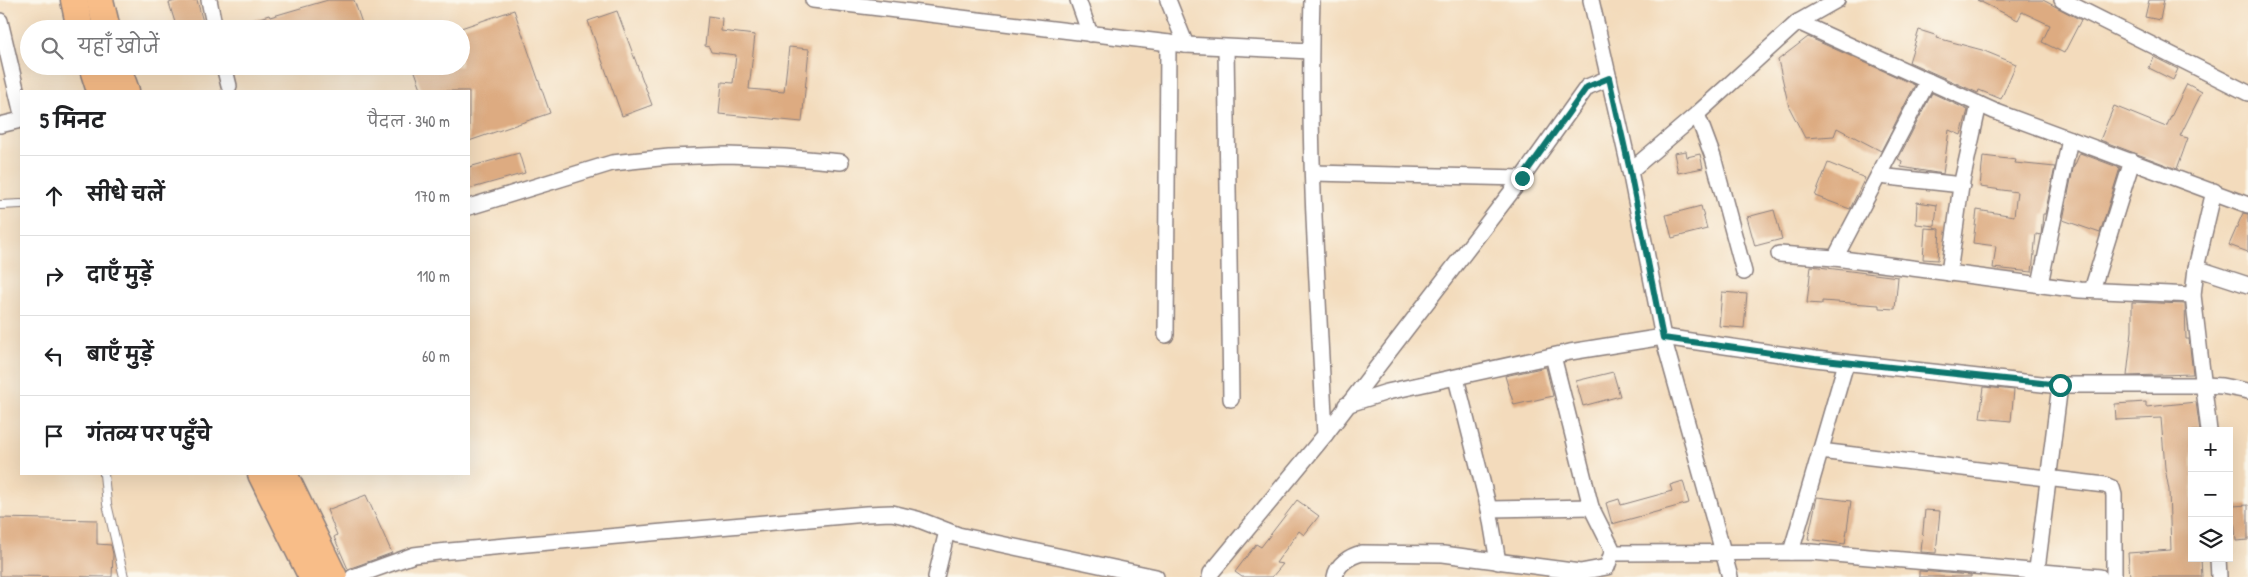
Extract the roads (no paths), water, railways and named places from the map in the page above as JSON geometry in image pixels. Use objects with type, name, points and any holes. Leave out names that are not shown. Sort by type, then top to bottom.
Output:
[{"type":"highway","points":[[74,0],[78,20]]},
{"type":"highway","points":[[100,0],[105,20]]},
{"type":"highway","points":[[95,75],[100,90]]},
{"type":"highway","points":[[120,75],[126,90]]},
{"type":"highway","points":[[261,475],[312,577]]},
{"type":"highway","points":[[284,475],[334,577]]},
{"type":"street","points":[[209,0],[213,20]]},
{"type":"street","points":[[813,0],[864,3],[1090,34],[1186,45],[1310,51]]},
{"type":"street","points":[[1078,0],[1090,34]]},
{"type":"street","points":[[1168,0],[1186,45]]},
{"type":"street","points":[[1312,0],[1310,51],[1313,173],[1325,435]]},
{"type":"street","points":[[1591,0],[1630,171],[1663,338],[1730,577]]},
{"type":"street","points":[[1630,171],[1697,114],[1798,22],[1837,0]]},
{"type":"street","points":[[2062,0],[2079,5],[2248,93]]},
{"type":"street","points":[[0,21],[20,106]]},
{"type":"street","points":[[1798,22],[1979,104],[2248,205]]},
{"type":"street","points":[[1166,335],[1168,43]]},
{"type":"street","points":[[1226,48],[1231,399]]},
{"type":"street","points":[[226,75],[229,86]]},
{"type":"street","points":[[1210,577],[1325,435],[1346,405],[1522,178],[1587,87],[1609,78]]},
{"type":"street","points":[[1836,258],[1928,81]]},
{"type":"street","points":[[1949,273],[1962,184],[1979,104]]},
{"type":"street","points":[[1697,114],[1714,157],[1744,272]]},
{"type":"street","points":[[0,125],[20,120]]},
{"type":"street","points":[[2040,284],[2070,138]]},
{"type":"street","points":[[470,207],[612,162],[726,155],[784,156],[841,162]]},
{"type":"street","points":[[2092,290],[2132,161]]},
{"type":"street","points":[[1313,173],[1522,178]]},
{"type":"street","points":[[1879,176],[1962,184]]},
{"type":"street","points":[[2209,427],[2205,385],[2192,294],[2196,268],[2214,191]]},
{"type":"street","points":[[1779,254],[1836,258],[2092,290],[2192,294]]},
{"type":"street","points":[[2196,268],[2248,286]]},
{"type":"street","points":[[1346,405],[1387,392],[1553,356],[1663,338],[1846,363],[2060,385],[2205,385],[2248,391]]},
{"type":"street","points":[[1335,577],[1343,562],[1354,555],[1362,553],[1443,554],[1580,572],[1607,567],[1612,552],[1591,507],[1553,356]]},
{"type":"street","points":[[1792,552],[1846,363]]},
{"type":"street","points":[[1456,378],[1489,509],[1498,562]]},
{"type":"street","points":[[2036,574],[2060,385]]},
{"type":"street","points":[[1820,451],[2105,485],[2112,488],[2114,496],[2114,577]]},
{"type":"street","points":[[1489,509],[1591,507]]},
{"type":"street","points":[[353,577],[414,555],[438,552],[892,513],[917,519],[947,531],[1156,577]]},
{"type":"street","points":[[936,577],[947,531]]},
{"type":"street","points":[[1612,552],[1811,552],[2036,574],[2100,577]]},
{"type":"street","points":[[2218,562],[2219,577]]},
{"type":"lane","points":[[0,205],[20,204]]},
{"type":"lane","points":[[104,475],[111,527],[124,577]]}]
